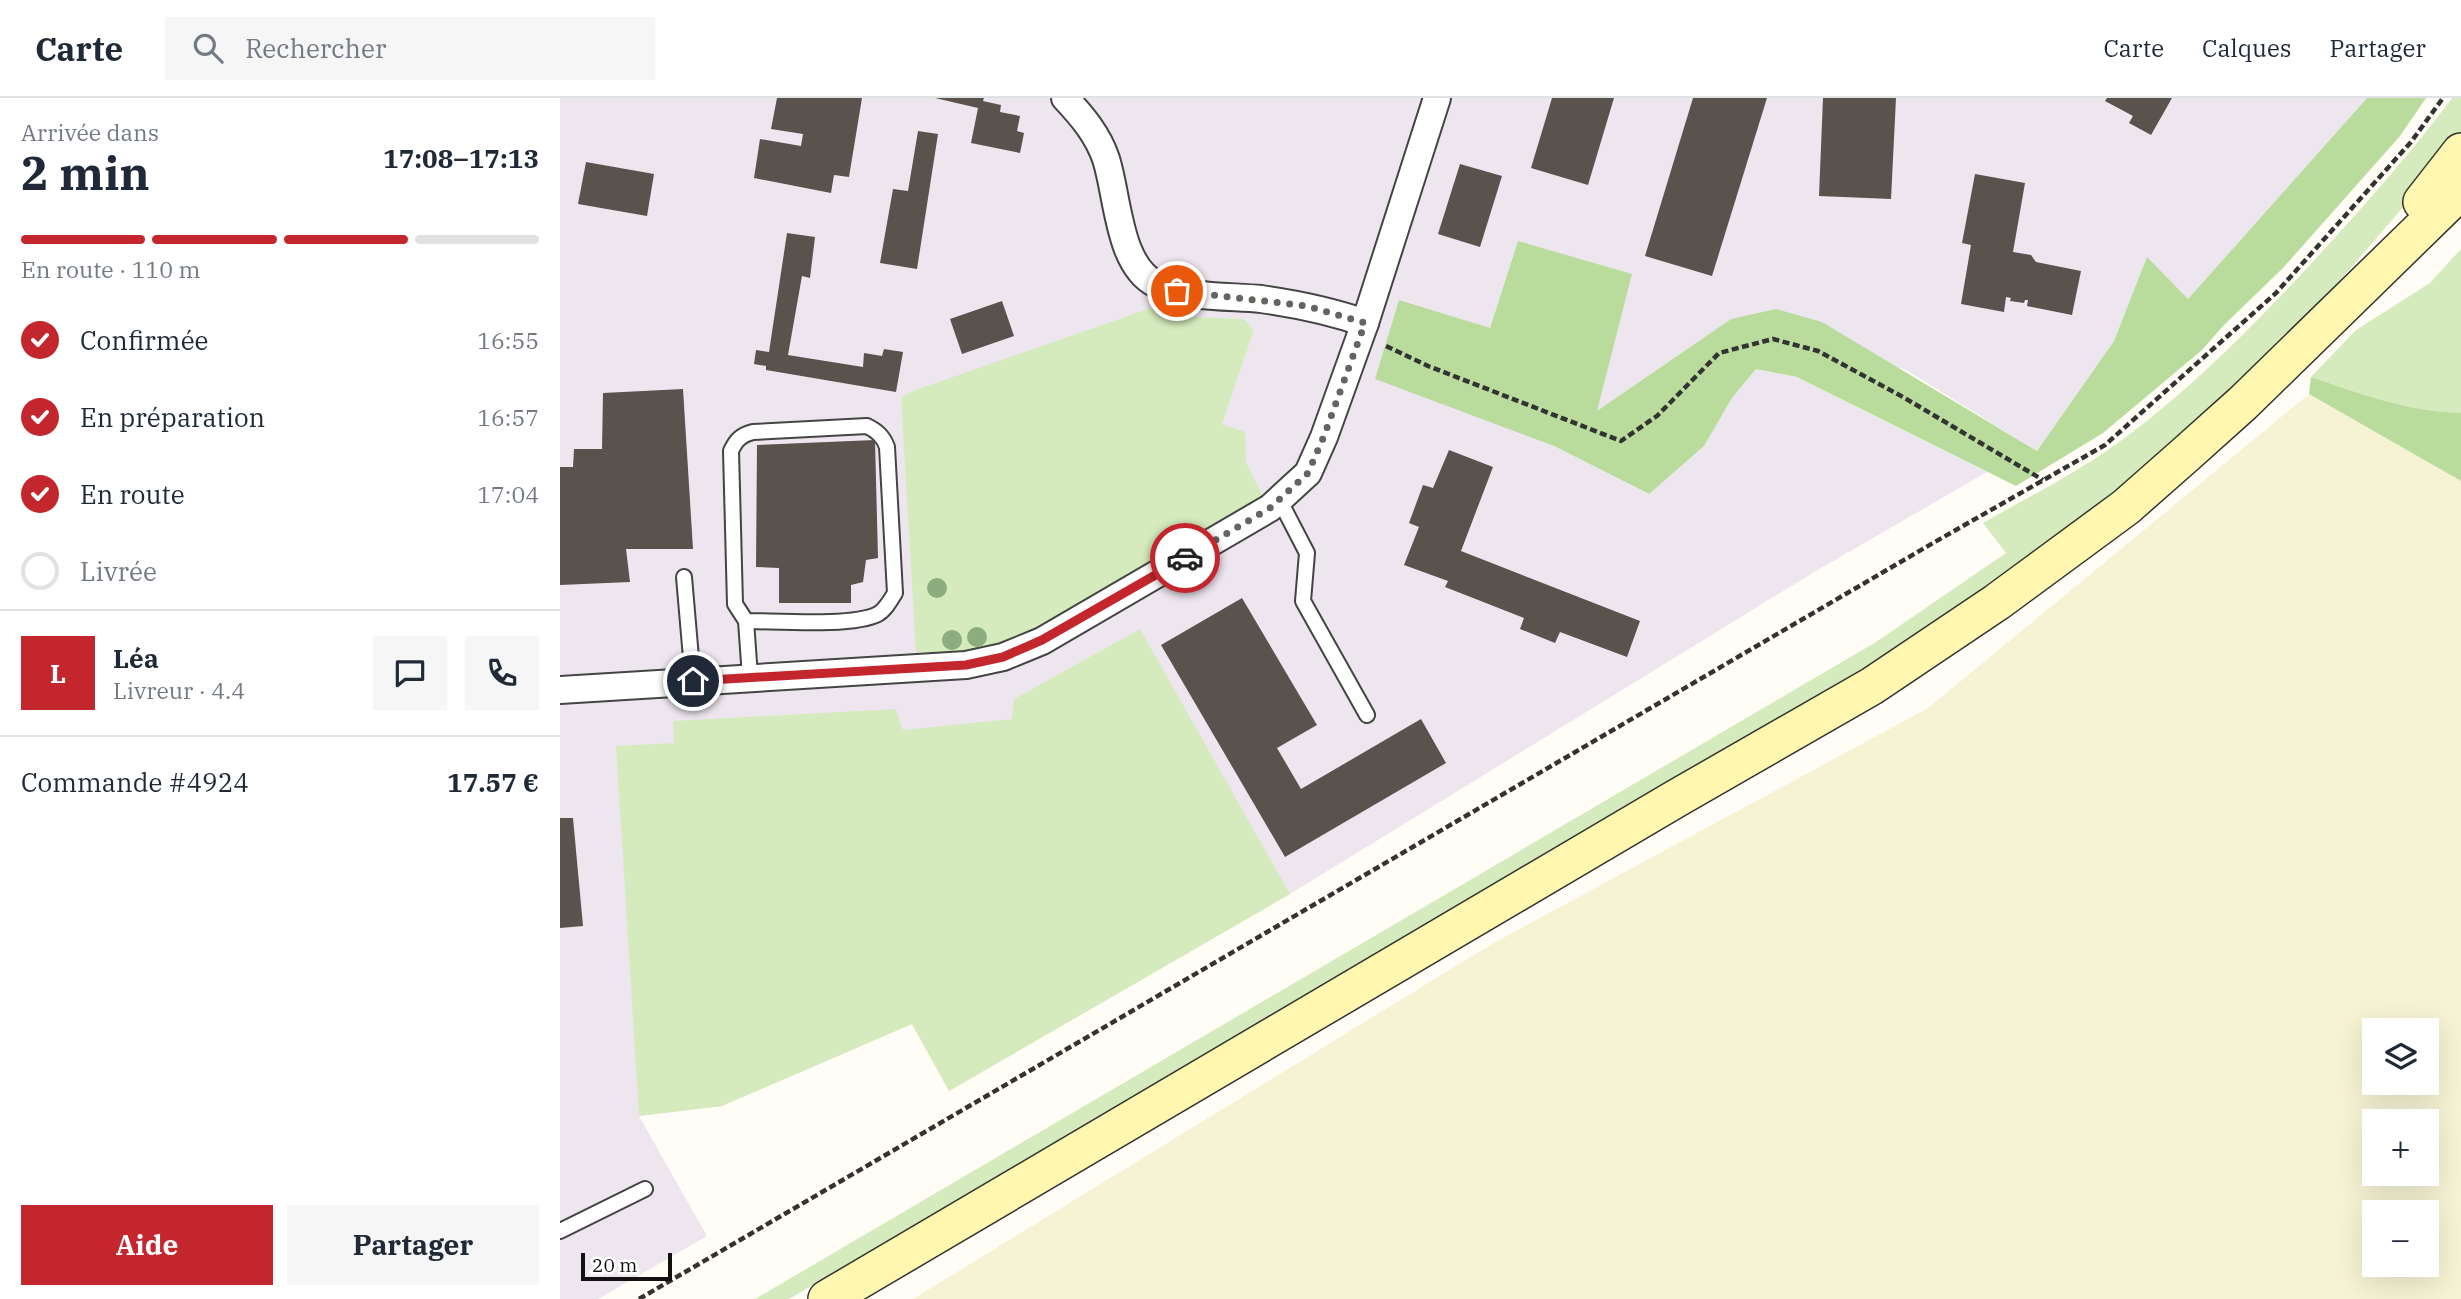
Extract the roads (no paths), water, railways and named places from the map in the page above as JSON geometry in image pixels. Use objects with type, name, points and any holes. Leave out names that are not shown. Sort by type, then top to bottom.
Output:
[{"type":"main road","points":[[2357,290],[2461,152]]},
{"type":"main road","points":[[827,1299],[1677,798],[1872,687],[1997,602],[2126,507],[2243,403],[2461,187]]},
{"type":"street","points":[[1065,98],[1082,116],[1096,137],[1106,158],[1129,254],[1140,271],[1155,283],[1177,291],[1307,306],[1362,330]]},
{"type":"street","points":[[560,690],[966,665],[1003,657],[1042,640],[1280,501],[1308,473],[1324,436],[1362,330],[1437,98]]},
{"type":"lane","points":[[746,621],[826,622],[861,619],[879,614],[889,603],[895,593],[887,447],[876,430],[867,426],[753,432],[744,434],[735,442],[732,451],[734,604],[746,621],[750,677]]},
{"type":"lane","points":[[1280,501],[1307,553],[1303,601],[1367,715]]},
{"type":"lane","points":[[684,577],[693,681]]},
{"type":"lane","points":[[560,1231],[645,1189]]}]
